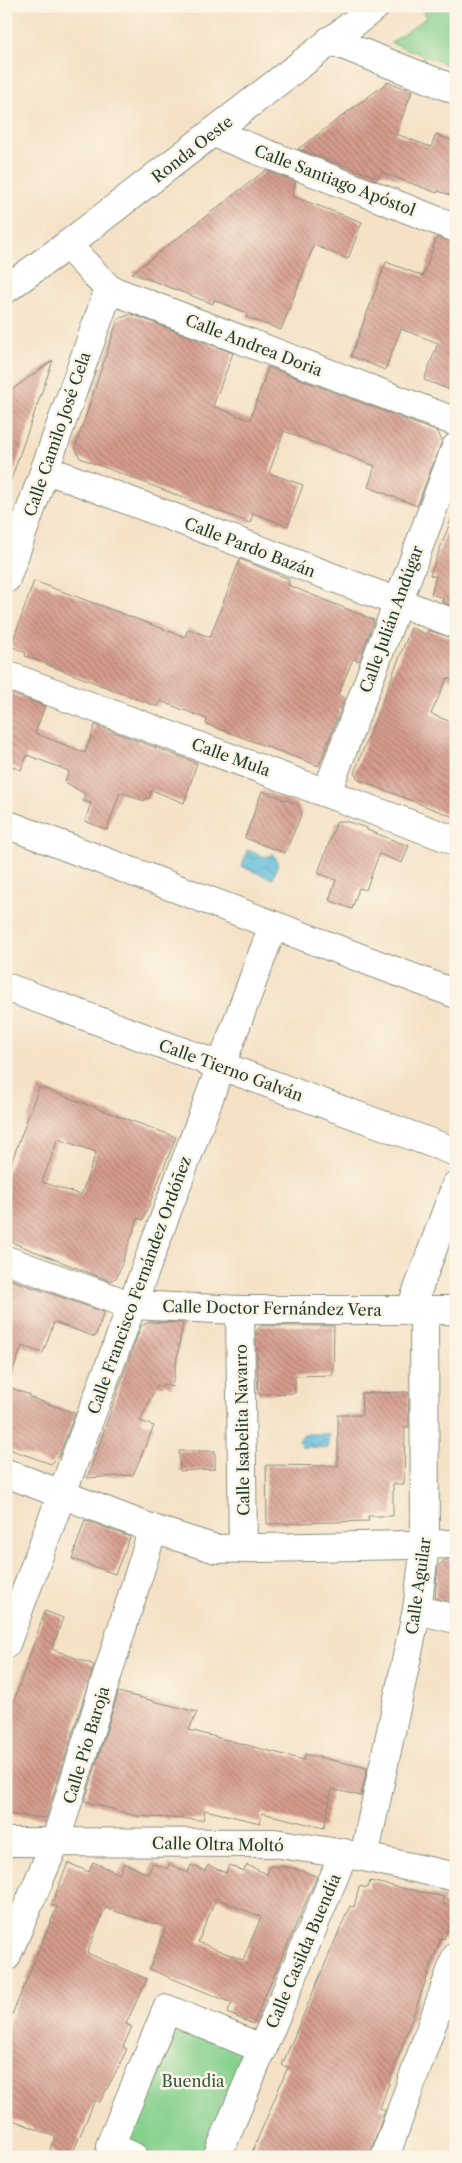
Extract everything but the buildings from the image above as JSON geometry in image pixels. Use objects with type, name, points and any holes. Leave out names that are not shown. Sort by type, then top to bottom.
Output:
[{"type":"street","name":"Ronda Oeste","points":[[6,289],[214,133],[330,40],[376,6]]},
{"type":"street","points":[[330,40],[456,90]]},
{"type":"street","name":"Calle Santiago Apóstol","points":[[214,133],[456,228]]},
{"type":"street","name":"Calle Andrea Doria","points":[[67,245],[109,289],[456,422]]},
{"type":"street","name":"Calle Camilo José Cela","points":[[6,579],[109,289]]},
{"type":"street","name":"Calle Julián Andúgar","points":[[327,792],[396,602],[456,447]]},
{"type":"street","name":"Calle Pardo Bazán","points":[[45,469],[456,624]]},
{"type":"street","name":"Calle Mula","points":[[6,675],[456,841]]},
{"type":"street","points":[[6,824],[456,994]]},
{"type":"street","name":"Calle Francisco Fernández Ordóñez","points":[[6,1644],[130,1306],[273,926]]},
{"type":"street","name":"Calle Tierno Galván","points":[[6,987],[456,1152]]},
{"type":"street","name":"Calle Aguilar","points":[[354,1855],[417,1610],[425,1545],[417,1311],[456,1185]]},
{"type":"street","name":"Calle Doctor Fernández Vera","points":[[6,1260],[130,1306],[240,1310],[456,1310]]},
{"type":"street","name":"Calle Isabelita Navarro","points":[[240,1310],[244,1549]]},
{"type":"street","points":[[6,1473],[153,1529],[216,1549],[456,1544]]},
{"type":"street","name":"Calle Pío Baroja","points":[[6,1957],[55,1842],[153,1529]]},
{"type":"street","points":[[417,1610],[456,1619]]},
{"type":"street","name":"Calle Oltra Moltó","points":[[6,1842],[274,1843],[354,1855],[456,1877]]},
{"type":"street","name":"Calle Casilda Buendía","points":[[217,2157],[263,2049],[354,1855]]},
{"type":"street","points":[[385,2157],[451,1986],[456,1957]]},
{"type":"street","name":"Calle Casilda Buendía","points":[[134,2157],[110,2146],[167,2009],[263,2049]]},
{"type":"green space","points":[[427,6],[456,6],[456,68],[391,43],[427,17],[422,10]]},
{"type":"green space","name":"Buendia","points":[[167,2009],[263,2049],[217,2157],[134,2157],[110,2146]]},
{"type":"water","points":[[247,850],[266,857],[273,854],[278,862],[273,879],[242,867]]},
{"type":"water","points":[[304,1434],[329,1434],[328,1448],[302,1447],[299,1440]]}]
